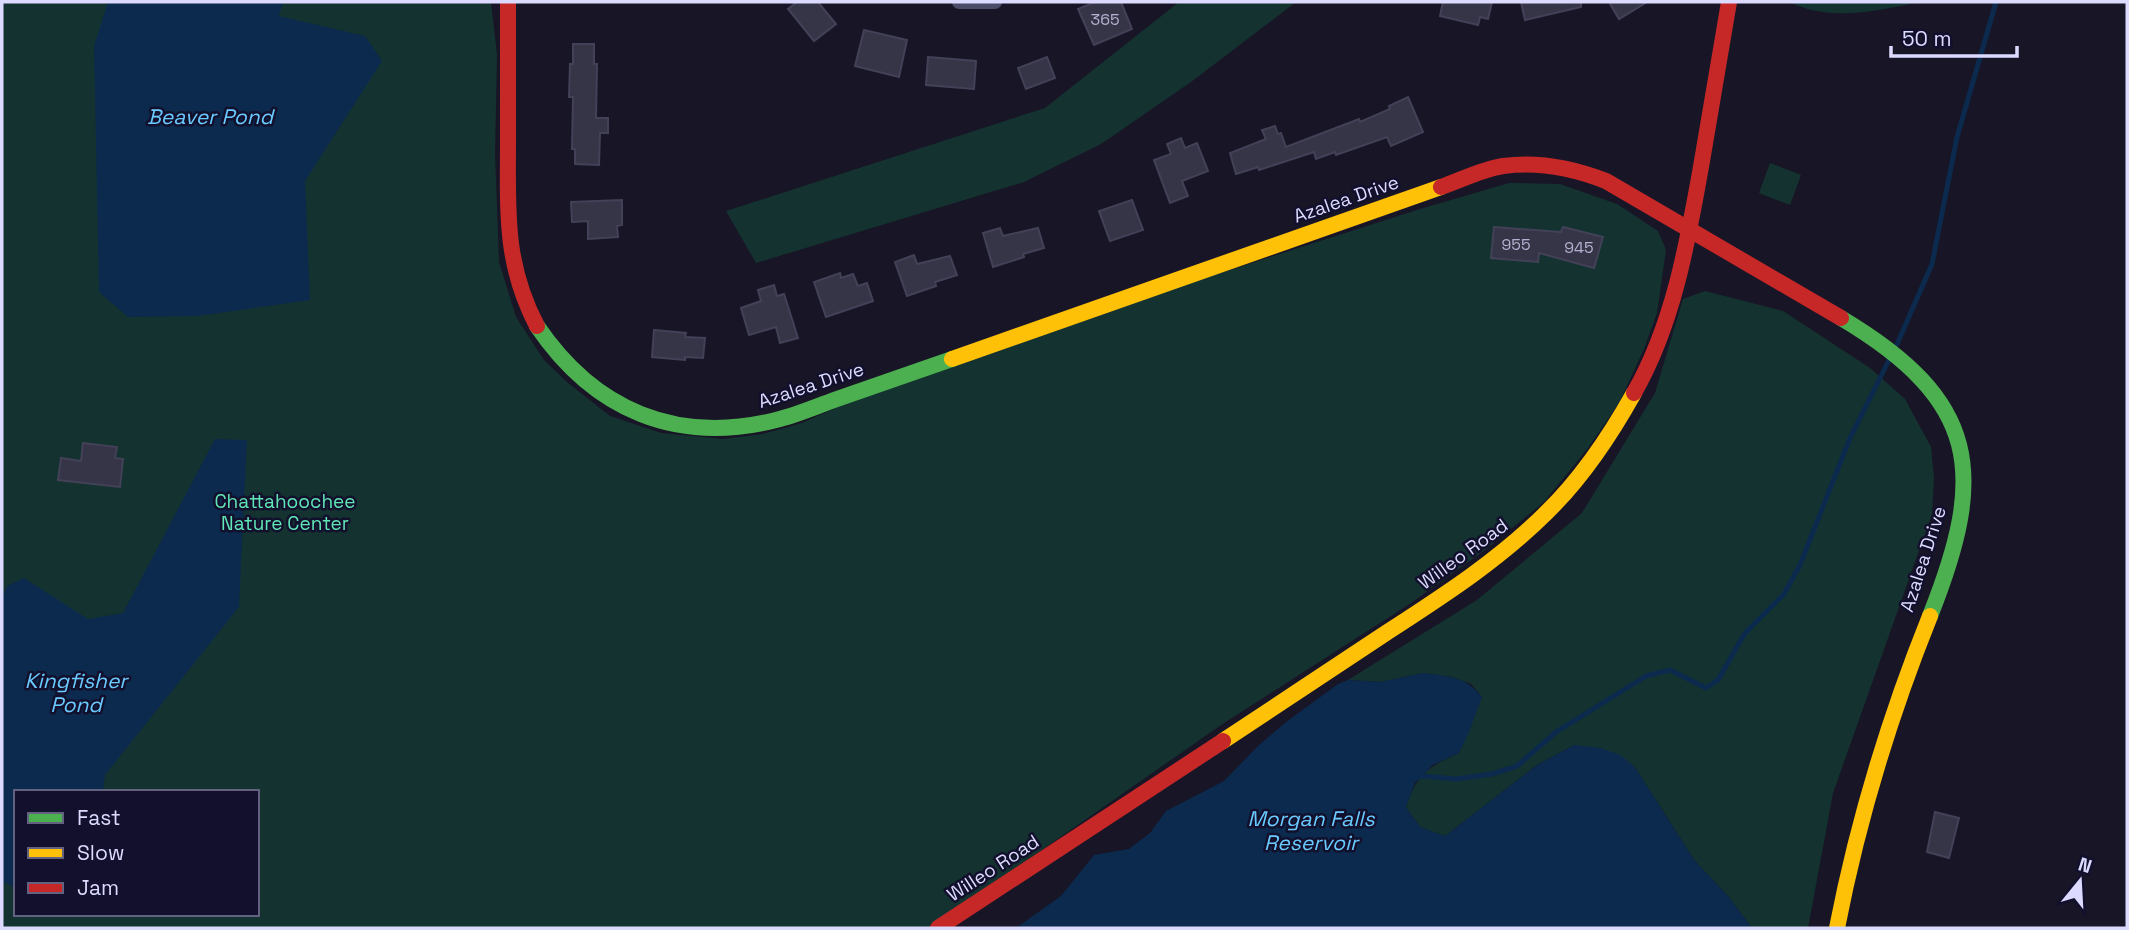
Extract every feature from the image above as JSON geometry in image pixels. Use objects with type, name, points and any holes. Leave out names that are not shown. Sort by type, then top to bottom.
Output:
[{"type":"street","name":"Azalea Drive","points":[[508,2],[508,237],[520,295],[529,316],[543,337],[575,374],[610,400],[631,411],[672,425],[726,429],[778,420],[1501,166],[1542,163],[1579,170],[1606,181],[1827,310],[1884,347],[1902,360],[1939,397],[1951,420],[1962,462],[1963,507],[1951,554],[1868,787],[1837,928]]},
{"type":"street","points":[[958,2],[995,2]]},
{"type":"street","name":"Willeo Road","points":[[938,928],[1450,592],[1515,544],[1576,483],[1624,414],[1651,355],[1681,268],[1690,230],[1729,2]]},
{"type":"green space","name":"Chattahoochee Nature Center","points":[[2,2],[491,2],[497,55],[495,153],[499,262],[516,317],[544,360],[568,383],[610,416],[661,433],[723,439],[763,434],[802,423],[927,367],[1509,183],[1560,184],[1617,204],[1658,231],[1666,250],[1657,313],[1644,349],[1619,403],[1588,448],[1544,502],[1485,550],[1411,603],[1221,725],[930,928],[2,928]]},
{"type":"green space","points":[[1179,2],[1296,2],[1191,82],[1101,144],[1024,182],[756,263],[726,211],[1045,108]]},
{"type":"green space","points":[[1789,2],[1920,2],[1871,11],[1838,13],[1821,12]]},
{"type":"green space","points":[[1770,163],[1801,175],[1790,205],[1759,193]]},
{"type":"green space","points":[[1705,291],[1783,311],[1870,368],[1905,399],[1931,447],[1934,478],[1932,514],[1833,793],[1808,928],[1752,928],[1728,896],[1695,861],[1634,766],[1574,745],[1537,765],[1445,836],[1420,827],[1406,807],[1410,796],[1425,773],[1459,753],[1482,697],[1471,684],[1452,677],[1423,673],[1380,682],[1348,680],[1477,600],[1582,513],[1655,393],[1683,299]]},
{"type":"water","name":"Beaver Pond","points":[[108,2],[283,2],[279,16],[365,36],[382,61],[305,181],[310,300],[198,316],[128,317],[99,292],[94,46]]},
{"type":"water","name":"Kingfisher Pond","points":[[215,439],[247,440],[239,607],[105,775],[103,790],[14,790],[14,887],[2,881],[2,598],[7,586],[24,578],[88,619],[123,613]]},
{"type":"water","name":"Morgan Falls Reservoir","points":[[1423,673],[1462,681],[1482,697],[1459,753],[1433,765],[1415,783],[1406,807],[1420,827],[1445,836],[1537,765],[1574,745],[1601,748],[1620,755],[1634,766],[1695,861],[1728,896],[1752,928],[1016,928],[1061,896],[1094,855],[1129,849],[1150,833],[1166,811],[1224,781],[1286,722],[1338,684],[1348,680],[1380,682]]},
{"type":"building","points":[[797,2],[818,2],[836,24],[814,41],[788,9]]},
{"type":"building","points":[[1095,2],[1121,2],[1132,29],[1094,45],[1078,9]]},
{"type":"building","points":[[1443,2],[1492,2],[1488,19],[1480,17],[1478,25],[1440,16]]},
{"type":"building","points":[[1521,2],[1581,2],[1581,7],[1525,20]]},
{"type":"building","points":[[1609,2],[1647,2],[1619,19]]},
{"type":"building","points":[[864,30],[907,40],[899,77],[855,66]]},
{"type":"building","points":[[573,44],[594,44],[594,64],[597,64],[596,118],[608,118],[608,133],[600,133],[599,165],[575,164],[575,149],[572,149],[573,97],[569,97]]},
{"type":"building","points":[[928,57],[976,61],[974,89],[926,85]]},
{"type":"building","points":[[1047,57],[1055,78],[1026,89],[1018,68]]},
{"type":"building","points":[[1408,97],[1423,132],[1391,146],[1387,137],[1336,155],[1335,152],[1316,159],[1314,152],[1259,170],[1258,167],[1236,174],[1230,153],[1266,139],[1262,130],[1275,126],[1286,147],[1359,119],[1360,122],[1390,109],[1389,106]]},
{"type":"building","points":[[1181,138],[1185,148],[1197,143],[1208,171],[1182,181],[1188,196],[1170,203],[1154,160],[1171,154],[1167,144]]},
{"type":"building","points":[[622,200],[622,225],[617,226],[618,237],[588,239],[588,221],[572,222],[571,202]]},
{"type":"building","points":[[1132,200],[1143,230],[1110,241],[1099,211]]},
{"type":"building","points":[[1494,227],[1561,232],[1563,227],[1603,237],[1594,268],[1539,253],[1538,262],[1491,258]]},
{"type":"building","points":[[1000,228],[1003,236],[1038,228],[1044,248],[993,267],[983,233]]},
{"type":"building","points":[[914,255],[917,264],[950,256],[957,275],[907,296],[895,262]]},
{"type":"building","points":[[840,273],[841,278],[853,274],[858,286],[867,283],[873,301],[826,317],[814,282]]},
{"type":"building","points":[[774,285],[777,296],[784,294],[798,338],[780,343],[776,327],[749,335],[741,308],[761,301],[758,290]]},
{"type":"building","points":[[654,330],[686,333],[685,337],[705,338],[703,358],[685,357],[685,360],[652,357]]},
{"type":"building","points":[[83,443],[117,447],[115,458],[123,459],[120,487],[58,480],[61,458],[81,461]]},
{"type":"building","points":[[1935,812],[1959,818],[1949,858],[1927,852]]},
{"type":"waterway","points":[[1417,778],[1422,776],[1456,779],[1492,774],[1517,766],[1556,732],[1646,676],[1670,670],[1706,688],[1718,680],[1745,633],[1784,594],[1800,565],[1850,438],[1898,342],[1932,264],[1957,137],[1996,2]]},
{"type":"traffic: fast","points":[[1841,318],[1887,349],[1922,379],[1945,411],[1959,444],[1964,481],[1960,521],[1948,566],[1930,616]]},
{"type":"traffic: fast","points":[[537,326],[584,380],[611,399],[640,414],[671,423],[704,428],[739,427],[784,418],[952,359]]},
{"type":"traffic: slow","points":[[952,359],[1441,187]]},
{"type":"traffic: slow","points":[[1223,741],[1449,591],[1510,546],[1572,485],[1605,440],[1634,393]]},
{"type":"traffic: slow","points":[[1837,928],[1876,770],[1930,616]]},
{"type":"traffic: jam","points":[[508,2],[508,214],[513,258],[526,303],[537,326]]},
{"type":"traffic: jam","points":[[1634,393],[1660,338],[1678,280],[1697,191],[1729,2]]},
{"type":"traffic: jam","points":[[1441,187],[1488,170],[1516,165],[1556,167],[1594,176],[1841,318]]},
{"type":"traffic: jam","points":[[938,928],[1223,741]]}]
